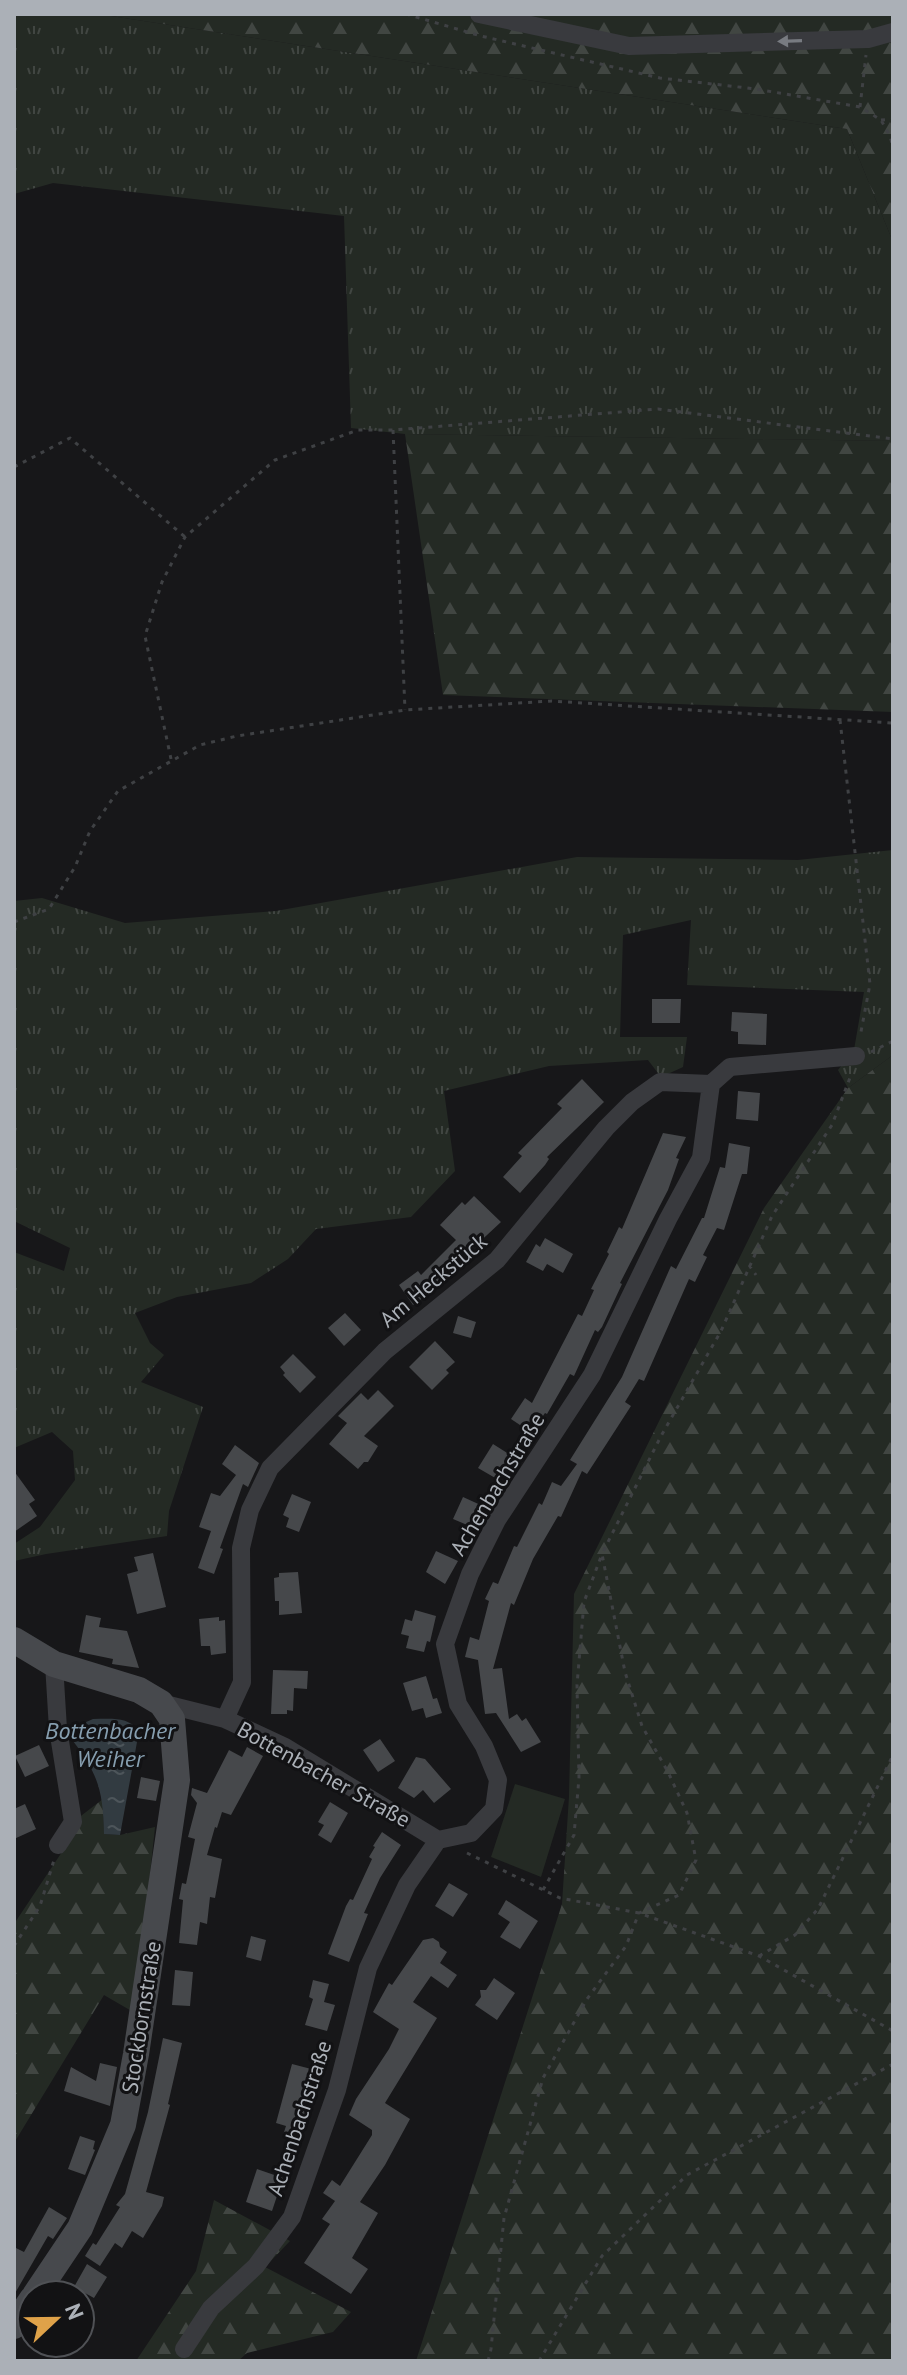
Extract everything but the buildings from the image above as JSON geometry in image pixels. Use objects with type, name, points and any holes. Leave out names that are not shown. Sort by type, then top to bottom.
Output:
[{"type":"street","points":[[479,14],[629,46],[868,39],[893,32]]},
{"type":"street","points":[[711,1084],[730,1067],[858,1060]]},
{"type":"street","name":"Am Heckstück","points":[[225,1719],[242,1682],[241,1548],[250,1510],[270,1468],[385,1351],[497,1260],[606,1128],[632,1102],[660,1082],[711,1084]]},
{"type":"street","name":"Achenbachstraße","points":[[184,2349],[211,2308],[256,2266],[292,2217],[337,2090],[368,1968],[407,1885],[438,1840],[471,1833],[494,1809],[498,1780],[484,1746],[458,1704],[445,1644],[470,1574],[497,1520],[592,1375],[701,1158],[711,1084]]},
{"type":"street","name":"Bottenbacher Straße","points":[[14,1640],[54,1664],[139,1690],[166,1711],[225,1719],[285,1747],[438,1840]]},
{"type":"street","points":[[54,1664],[58,1729],[73,1822],[58,1845]]},
{"type":"street","name":"Stockbornstraße","points":[[46,2279],[80,2228],[123,2125],[177,1780],[166,1711]]},
{"type":"path","points":[[406,14],[481,36],[660,78],[756,89],[860,107],[881,120],[893,147]]},
{"type":"path","points":[[860,107],[868,39]]},
{"type":"path","points":[[881,120],[893,119]]},
{"type":"path","points":[[171,759],[145,636],[162,582],[185,537],[275,460],[358,430],[393,430],[658,409],[893,439]]},
{"type":"path","points":[[393,430],[405,710]]},
{"type":"path","points":[[14,467],[70,438],[185,537]]},
{"type":"path","points":[[14,922],[49,909],[75,867],[90,831],[118,791],[200,745],[237,736],[405,710],[552,701],[893,723]]},
{"type":"path","points":[[543,1890],[574,1835],[579,1778],[577,1685],[584,1602],[602,1554],[661,1436],[721,1331],[772,1216],[832,1125],[858,1060],[870,984],[840,720]]},
{"type":"path","points":[[858,1060],[893,1041]]},
{"type":"path","points":[[749,1265],[756,1275]]},
{"type":"path","points":[[488,2361],[504,2218],[543,2078],[587,1999],[626,1946],[639,1913],[679,1895],[696,1860],[687,1813],[642,1726],[625,1672],[602,1554]]},
{"type":"path","points":[[759,1956],[795,1935],[818,1909],[893,1755]]},
{"type":"path","points":[[438,1840],[560,1898],[639,1913],[759,1956],[893,2031]]},
{"type":"path","points":[[14,1946],[40,1906],[58,1845]]},
{"type":"path","points":[[539,2361],[602,2256],[687,2175],[893,2064]]},
{"type":"green space","points":[[14,14],[98,14],[847,129],[893,242],[893,441],[405,434],[351,428],[344,216],[53,183],[14,194]]},
{"type":"green space","points":[[98,14],[893,14],[893,242],[847,129]]},
{"type":"green space","points":[[405,434],[893,441],[893,712],[443,695]]},
{"type":"green space","points":[[893,850],[893,1055],[848,1088],[838,1070],[854,1050],[864,992],[687,985],[691,920],[623,935],[620,1037],[687,1037],[683,1067],[661,1077],[648,1060],[549,1066],[444,1091],[455,1171],[411,1217],[316,1229],[288,1259],[251,1283],[177,1297],[135,1313],[150,1343],[164,1355],[141,1382],[203,1407],[169,1511],[167,1536],[14,1561],[14,1544],[40,1527],[75,1480],[73,1451],[52,1432],[14,1448],[14,1252],[64,1271],[70,1248],[14,1221],[14,901],[42,898],[125,923],[276,911],[577,857],[798,860]]},
{"type":"green space","points":[[893,1055],[893,2361],[416,2361],[562,1904],[569,1797],[574,1594],[764,1208],[848,1088]]},
{"type":"green space","points":[[515,1784],[565,1799],[541,1877],[491,1857]]},
{"type":"green space","points":[[103,1799],[104,1834],[120,1835],[155,1827],[135,2013],[104,1995],[14,2143],[14,1924],[62,1852],[73,1822]]},
{"type":"green space","points":[[214,2200],[290,2241],[265,2267],[351,2312],[333,2332],[247,2353],[238,2361],[136,2361],[196,2271]]},
{"type":"water","name":"Bottenbacher Weiher","points":[[93,1719],[124,1721],[139,1731],[120,1835],[104,1834],[98,1784],[73,1741],[77,1726]]}]
